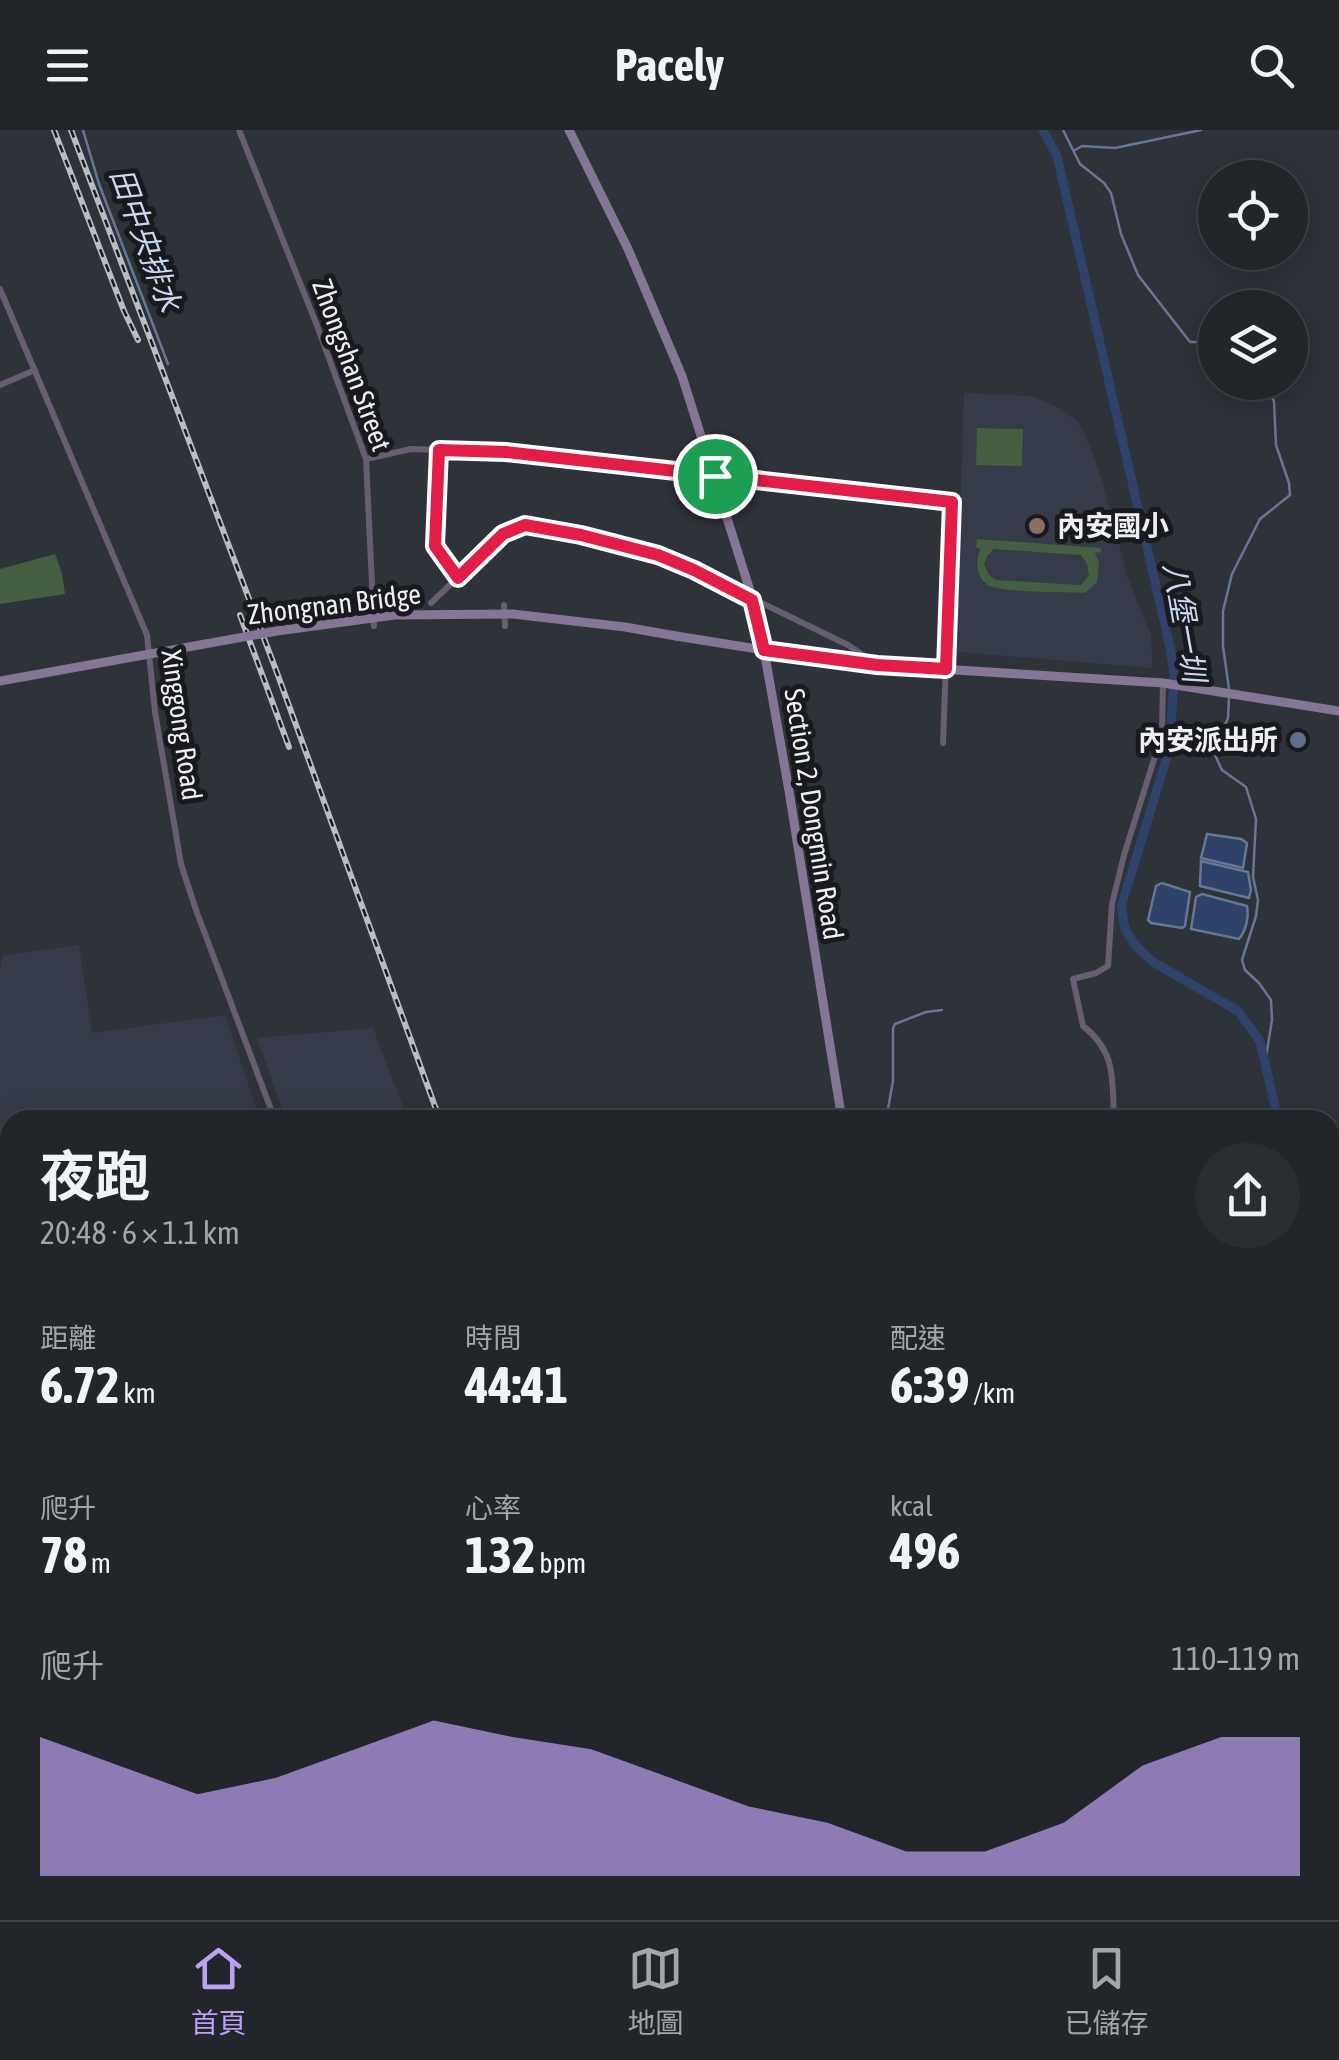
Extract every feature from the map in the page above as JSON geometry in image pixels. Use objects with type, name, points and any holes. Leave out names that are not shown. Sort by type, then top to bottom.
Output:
[{"type":"main road","name":"Section 2, Dongmin Road","points":[[569,130],[628,250],[682,376],[752,600],[764,650],[840,1110]]},
{"type":"main road","name":"Zhongnan Bridge","points":[[0,681],[277,631],[395,615],[513,614],[877,665],[1164,683],[1339,710]]},
{"type":"street","name":"Zhongshan Street","points":[[239,130],[366,459],[374,626]]},
{"type":"street","name":"Xinggong Road","points":[[0,289],[147,635],[155,712],[182,864],[202,928],[271,1110]]},
{"type":"street","points":[[0,385],[35,370]]},
{"type":"street","points":[[366,459],[410,450],[506,452],[952,502],[943,743]]},
{"type":"street","points":[[439,450],[435,546],[458,578]]},
{"type":"street","points":[[431,603],[503,534],[525,525],[658,555],[848,644],[877,665]]},
{"type":"street","points":[[504,605],[505,626]]},
{"type":"street","points":[[1113,1110],[1110,1059],[1094,1033],[1083,1026],[1073,978],[1108,966],[1112,904],[1162,734],[1164,683]]},
{"type":"shaded area","name":"內安國小","points":[[964,393],[1032,396],[1077,420],[1101,477],[1127,575],[1151,636],[1153,668],[956,652]]},
{"type":"shaded area","points":[[79,945],[92,1033],[225,1015],[257,1110],[0,1110],[3,955]]},
{"type":"shaded area","points":[[373,1028],[404,1110],[282,1110],[257,1038]]},
{"type":"green space","points":[[977,428],[1023,429],[1022,466],[976,465]]},
{"type":"green space","points":[[977,539],[1101,548],[1101,552],[1095,553],[1099,563],[1097,582],[1085,593],[995,588],[979,573],[980,549],[976,547]],"holes":[[[994,549],[1081,555],[1089,575],[1081,585],[996,580],[984,564]]]},
{"type":"green space","points":[[55,554],[65,594],[0,604],[0,569]]},
{"type":"water","points":[[1207,834],[1247,843],[1243,868],[1201,858]]},
{"type":"water","points":[[1201,861],[1248,872],[1249,898],[1200,886]]},
{"type":"water","points":[[1162,883],[1190,892],[1182,928],[1148,920],[1156,886]]},
{"type":"water","points":[[1202,894],[1247,906],[1246,924],[1239,939],[1191,929],[1196,897]]},
{"type":"waterway","name":"田中央排水","points":[[83,130],[99,184],[168,364]]},
{"type":"waterway","name":"八堡一圳","points":[[1043,130],[1057,156],[1174,674],[1170,747],[1121,907],[1125,929],[1153,962],[1238,1011],[1260,1041],[1276,1110]]},
{"type":"waterway","points":[[1063,130],[1080,164],[1111,193],[1121,234],[1138,275],[1190,342],[1198,342]]},
{"type":"waterway","points":[[1075,150],[1082,146],[1115,148],[1201,130]]},
{"type":"waterway","points":[[1229,689],[1223,611],[1232,574],[1260,519],[1290,495],[1276,445],[1273,400]]},
{"type":"waterway","points":[[1229,697],[1228,718],[1215,755],[1222,770],[1246,787],[1256,819],[1253,877],[1258,900],[1242,960],[1245,970],[1271,1000],[1265,1063]]},
{"type":"waterway","points":[[888,1110],[895,1024],[942,1010]]},
{"type":"railway","points":[[54,130],[138,340]]},
{"type":"railway","points":[[71,130],[276,670],[436,1110]]},
{"type":"railway","points":[[240,615],[289,747]]},
{"type":"place","name":"內安國小","points":[[1037,526]]},
{"type":"place","name":"內安派出所","points":[[1298,740]]},
{"type":"route","points":[[439,450],[506,452],[715,476],[952,502],[946,669],[877,665],[764,650],[752,600],[694,570],[624,545],[525,525],[503,534],[458,578],[435,546],[439,450]]}]
